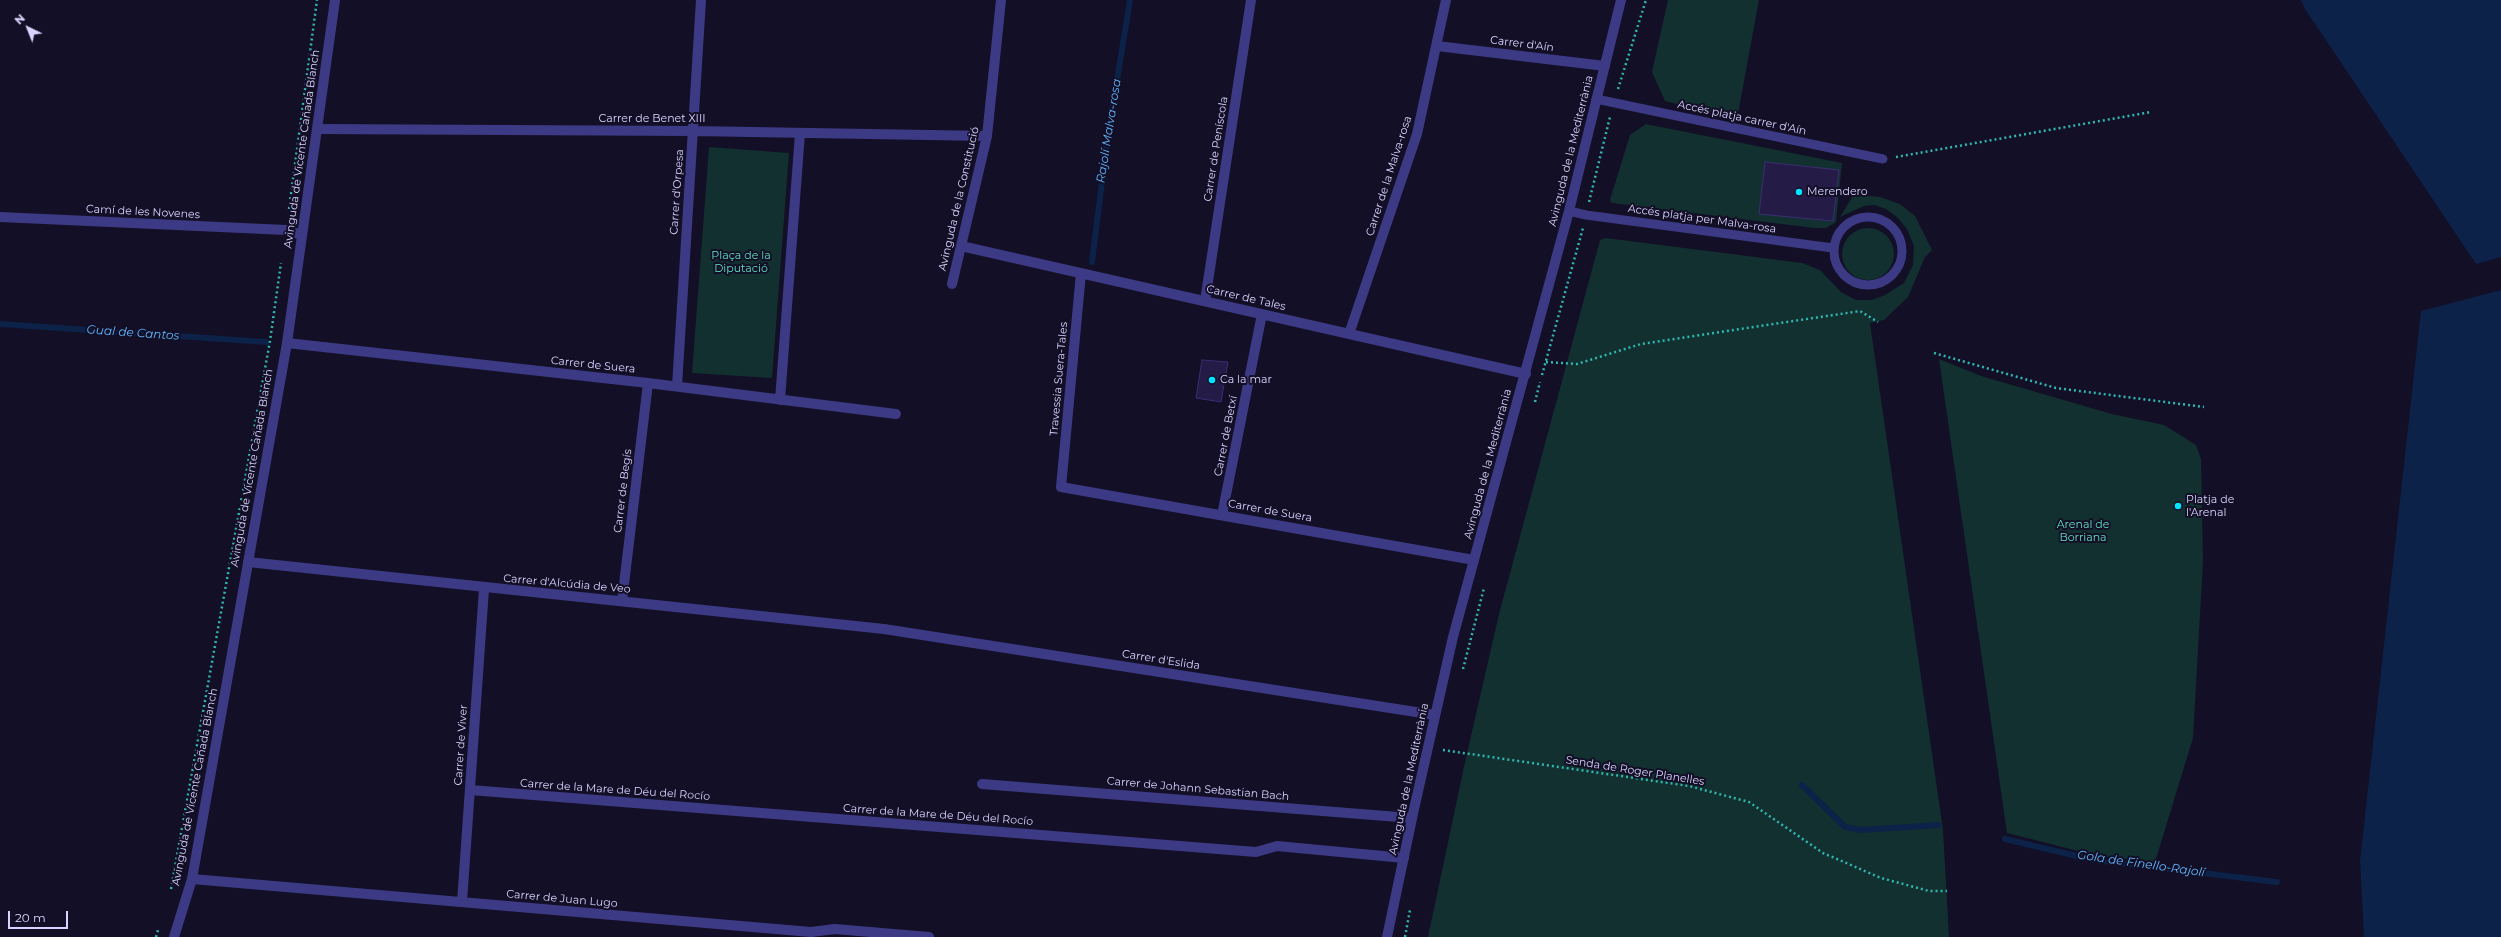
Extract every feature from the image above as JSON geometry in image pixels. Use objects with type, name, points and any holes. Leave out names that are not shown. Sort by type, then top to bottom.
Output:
[{"type":"street","name":"Avinguda de Vicente Cañada Blanch","points":[[174,937],[192,879],[287,343],[335,0]]},
{"type":"street","name":"Carrer d'Orpesa","points":[[677,386],[702,0]]},
{"type":"street","name":"Avinguda de la Constitució","points":[[952,284],[987,136],[1001,0]]},
{"type":"street","name":"Carrer de Peníscola","points":[[1205,301],[1251,0]]},
{"type":"street","name":"Carrer de la Malva-rosa","points":[[1349,334],[1417,134],[1446,0]]},
{"type":"street","name":"Avinguda de la Mediterrània","points":[[1387,937],[1435,715],[1474,560],[1526,374],[1569,211],[1620,0]]},
{"type":"street","name":"Carrer d'Aín","points":[[1437,46],[1604,66]]},
{"type":"street","name":"Carrer de Benet XIII","points":[[317,129],[693,131],[987,136]]},
{"type":"street","points":[[780,400],[800,133]]},
{"type":"street","name":"Camí de les Novenes","points":[[0,217],[286,230],[302,235]]},
{"type":"street","name":"Carrer de Tales","points":[[961,246],[1526,374]]},
{"type":"street","name":"Travessia Suera-Tales","points":[[1061,487],[1081,273]]},
{"type":"street","name":"Carrer de Betxí","points":[[1222,515],[1262,314]]},
{"type":"street","name":"Carrer de Suera","points":[[287,343],[677,386],[896,414]]},
{"type":"street","name":"Carrer de Begís","points":[[622,601],[648,383]]},
{"type":"street","name":"Carrer de Suera","points":[[1061,487],[1474,560]]},
{"type":"street","name":"Carrer d'Alcúdia de Veo","points":[[248,562],[484,589],[622,601],[884,629]]},
{"type":"street","name":"Carrer de Viver","points":[[462,902],[484,589]]},
{"type":"street","name":"Carrer d'Eslida","points":[[884,629],[1435,715]]},
{"type":"street","name":"Carrer de Johann Sebastian Bach","points":[[982,784],[1412,818]]},
{"type":"street","name":"Carrer de la Mare de Déu del Rocío","points":[[470,790],[1256,852],[1277,846],[1404,858]]},
{"type":"street","name":"Carrer de Juan Lugo","points":[[192,879],[811,932],[835,929],[929,937]]},
{"type":"lane","name":"Accés platja carrer d'Aín","points":[[1596,99],[1884,159]]},
{"type":"lane","name":"Accés platja per Malva-rosa","points":[[1569,211],[1586,215],[1833,248]]},
{"type":"lane","points":[[1865,217],[1877,218],[1892,228],[1901,243],[1902,255],[1899,266],[1892,276],[1882,283],[1870,286],[1858,285],[1847,280],[1839,271],[1834,260],[1833,248],[1836,236],[1853,220],[1865,217]]},
{"type":"path","points":[[286,230],[317,0]]},
{"type":"path","points":[[1533,408],[1586,215],[1614,103],[1646,0]]},
{"type":"path","points":[[1884,159],[2151,112]]},
{"type":"path","points":[[171,891],[270,341],[281,260]]},
{"type":"path","points":[[1546,362],[1577,364],[1642,344],[1860,311],[1878,322]]},
{"type":"path","points":[[1934,353],[2056,388],[2204,407]]},
{"type":"path","points":[[1462,676],[1485,586]]},
{"type":"path","points":[[1441,758],[1445,742]]},
{"type":"path","name":"Senda de Roger Planelles","points":[[1443,750],[1689,786],[1749,802],[1823,853],[1881,878],[1929,891],[1947,891]]},
{"type":"path","points":[[1405,937],[1411,908]]},
{"type":"path","points":[[156,937],[160,924]]},
{"type":"green space","points":[[1668,0],[1759,0],[1737,119],[1665,101],[1652,72]]},
{"type":"green space","points":[[1646,124],[1842,163],[1836,222],[1826,228],[1814,228],[1612,203],[1610,200],[1630,135]]},
{"type":"green space","name":"Plaça de la Diputació","points":[[709,147],[789,153],[772,378],[692,373]]},
{"type":"green space","points":[[1854,194],[1880,197],[1900,204],[1915,216],[1932,250],[1925,257],[1908,297],[1884,320],[1870,323],[1943,830],[1949,937],[1428,937],[1465,762],[1499,614],[1600,240],[1606,238],[1802,263],[1820,270],[1841,292],[1856,300],[1872,300],[1885,295],[1904,283],[1913,265],[1914,246],[1907,229],[1897,217],[1886,209],[1874,205],[1864,206],[1840,217]]},
{"type":"green space","points":[[1868,228],[1882,232],[1890,240],[1894,254],[1890,268],[1882,276],[1868,280],[1854,276],[1846,268],[1842,254],[1846,240],[1854,232]]},
{"type":"green space","name":"Arenal de Borriana","points":[[1939,359],[1981,376],[2112,414],[2164,425],[2196,445],[2201,459],[2203,561],[2193,738],[2155,862],[2098,856],[2007,833]]},
{"type":"water","points":[[2301,0],[2501,0],[2501,257],[2476,264],[2305,9]]},
{"type":"water","points":[[2501,290],[2501,937],[2364,937],[2360,861],[2421,311]]},
{"type":"building","name":"Merendero","points":[[1765,162],[1839,170],[1833,221],[1759,214]]},
{"type":"building","name":"Ca la mar","points":[[1202,360],[1228,362],[1221,402],[1196,398]]},
{"type":"waterway","name":"Rajolí Malva-rosa","points":[[1092,262],[1107,142],[1130,0]]},
{"type":"waterway","name":"Gual de Cantos","points":[[0,324],[266,342]]},
{"type":"waterway","name":"Gola de Finello-Rajolí","points":[[1802,785],[1845,827],[1861,830],[1938,825]]},
{"type":"waterway","name":"Gola de Finello-Rajolí","points":[[2005,839],[2094,860],[2277,882]]},
{"type":"place","name":"Merendero","points":[[1799,192]]},
{"type":"place","name":"Ca la mar","points":[[1212,380]]},
{"type":"place","name":"Platja de l'Arenal","points":[[2178,506]]}]
